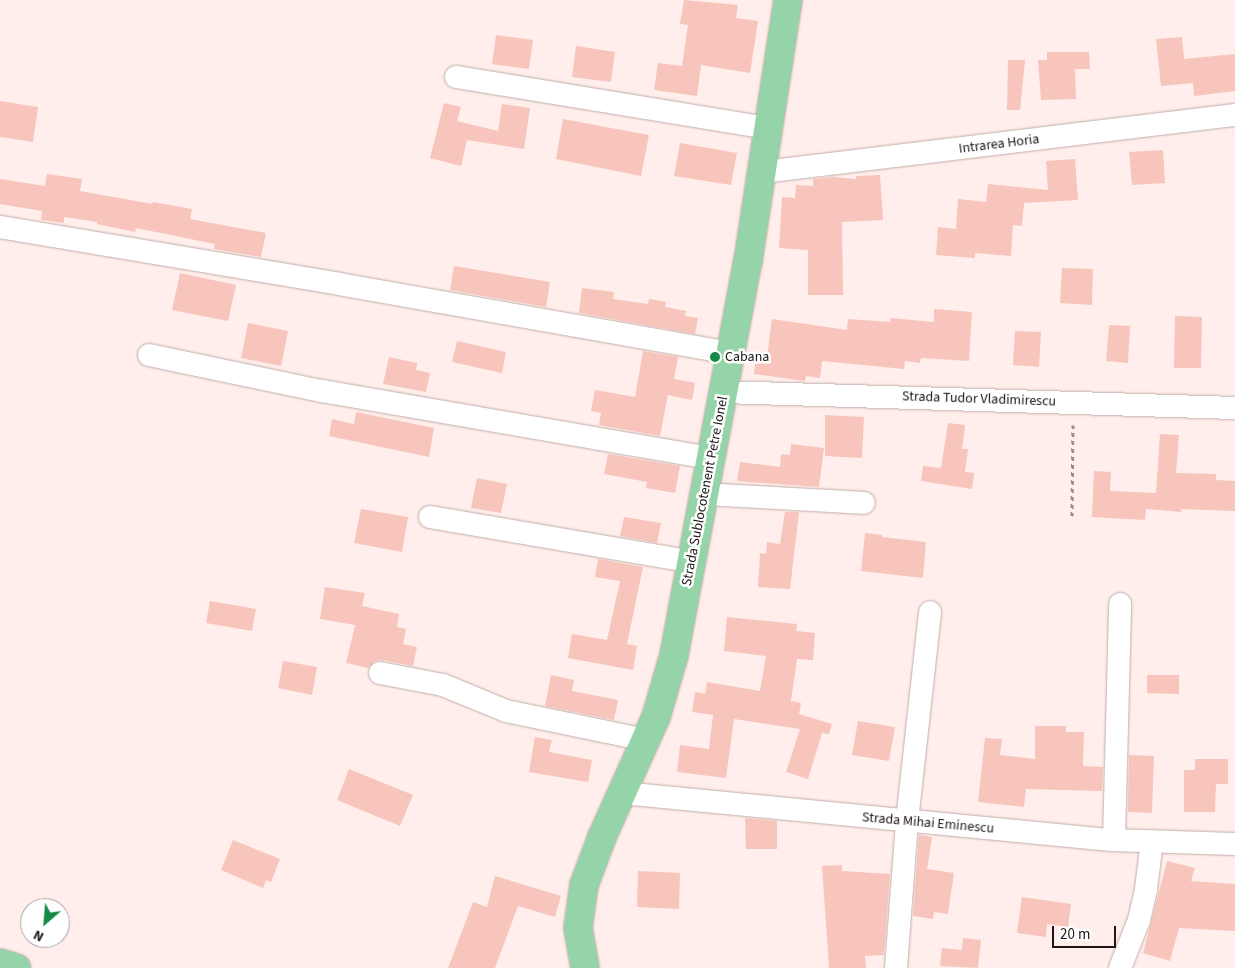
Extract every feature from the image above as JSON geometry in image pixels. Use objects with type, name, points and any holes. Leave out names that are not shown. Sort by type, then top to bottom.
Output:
[{"type":"main road","name":"Strada Sublocotenent Petre Ionel","points":[[585,968],[578,928],[582,893],[592,861],[646,740],[665,690],[692,562],[763,172],[788,0]]},
{"type":"main road","points":[[0,963],[16,968]]},
{"type":"street","points":[[456,77],[769,128]]},
{"type":"street","name":"Intrarea Horia","points":[[763,172],[1235,115]]},
{"type":"street","points":[[0,227],[349,285],[730,353]]},
{"type":"street","points":[[149,355],[322,391],[711,458]]},
{"type":"street","name":"Strada Tudor Vladimirescu","points":[[723,392],[1073,401],[1235,408]]},
{"type":"street","points":[[704,494],[864,503]]},
{"type":"street","points":[[430,517],[692,562]]},
{"type":"street","points":[[1114,840],[1120,604]]},
{"type":"street","points":[[896,968],[906,821],[930,612]]},
{"type":"street","points":[[380,673],[443,685],[506,711],[646,740]]},
{"type":"street","name":"Strada Mihai Eminescu","points":[[622,793],[1114,840],[1235,844]]},
{"type":"street","points":[[1120,968],[1139,920],[1146,889],[1152,841]]},
{"type":"path","points":[[1072,516],[1073,401]]},
{"type":"building","points":[[684,0],[738,5],[736,18],[758,21],[750,73],[701,65],[697,96],[654,90],[658,63],[682,66],[688,25],[680,24]]},
{"type":"building","points":[[496,35],[533,40],[529,69],[492,64]]},
{"type":"building","points":[[1182,37],[1184,59],[1235,54],[1235,91],[1194,96],[1193,83],[1161,86],[1156,39]]},
{"type":"building","points":[[576,46],[615,52],[611,82],[572,77]]},
{"type":"building","points":[[1047,52],[1089,52],[1090,69],[1075,69],[1076,99],[1041,100],[1038,60],[1047,60]]},
{"type":"building","points":[[1008,60],[1025,60],[1020,110],[1007,110]]},
{"type":"building","points":[[0,101],[38,107],[33,142],[0,137]]},
{"type":"building","points":[[444,103],[461,107],[457,121],[498,131],[502,104],[530,108],[524,149],[467,140],[461,166],[430,158]]},
{"type":"building","points":[[563,119],[649,135],[641,176],[556,159]]},
{"type":"building","points":[[680,143],[737,153],[731,185],[674,176]]},
{"type":"building","points":[[1163,150],[1165,183],[1132,185],[1129,152]]},
{"type":"building","points":[[1075,159],[1078,200],[1024,203],[1022,226],[1013,225],[1011,256],[975,253],[975,258],[936,255],[938,227],[956,229],[958,199],[986,202],[988,184],[1048,190],[1046,161]]},
{"type":"building","points":[[47,174],[82,179],[80,191],[192,209],[190,219],[266,233],[261,257],[214,249],[215,244],[136,228],[135,232],[97,224],[97,222],[64,217],[64,223],[41,220],[42,211],[0,204],[0,179],[45,186]]},
{"type":"building","points":[[880,175],[883,220],[842,222],[843,295],[808,295],[808,250],[779,248],[782,197],[795,198],[796,185],[813,186],[813,179],[834,177],[856,179],[856,176]]},
{"type":"building","points":[[454,266],[550,282],[546,307],[450,290]]},
{"type":"building","points":[[1062,268],[1093,269],[1092,305],[1060,303]]},
{"type":"building","points":[[180,273],[236,285],[228,321],[172,310]]},
{"type":"building","points":[[582,288],[614,292],[613,299],[648,304],[649,299],[666,302],[665,307],[686,311],[685,316],[698,318],[695,334],[579,313]]},
{"type":"building","points":[[934,309],[972,312],[969,361],[921,358],[920,363],[905,361],[904,369],[822,361],[820,378],[806,376],[805,381],[754,374],[756,355],[767,357],[772,319],[847,330],[848,319],[890,322],[890,318],[934,322]]},
{"type":"building","points":[[1175,316],[1202,317],[1201,368],[1174,368]]},
{"type":"building","points":[[248,323],[288,331],[281,366],[241,358]]},
{"type":"building","points":[[1109,325],[1130,326],[1128,363],[1106,361]]},
{"type":"building","points":[[1015,331],[1041,332],[1039,367],[1013,365]]},
{"type":"building","points":[[457,341],[506,352],[502,373],[452,362]]},
{"type":"building","points":[[643,351],[678,357],[674,379],[695,383],[692,400],[668,395],[660,436],[599,425],[601,413],[591,411],[595,390],[635,397]]},
{"type":"building","points":[[389,357],[417,363],[416,370],[430,373],[426,392],[383,384]]},
{"type":"building","points":[[356,412],[434,428],[429,457],[329,436],[332,419],[354,424]]},
{"type":"building","points":[[825,415],[864,417],[862,458],[825,456]]},
{"type":"building","points":[[948,423],[965,425],[962,449],[968,449],[965,472],[974,473],[972,489],[921,481],[923,466],[941,468]]},
{"type":"building","points":[[1160,434],[1179,435],[1176,473],[1216,474],[1216,480],[1235,481],[1235,511],[1181,509],[1181,512],[1146,509],[1145,520],[1092,517],[1094,471],[1111,472],[1110,491],[1156,493]]},
{"type":"building","points":[[791,444],[824,448],[819,487],[737,481],[740,462],[780,467],[781,454],[790,455]]},
{"type":"building","points":[[608,454],[680,466],[675,493],[646,488],[647,482],[604,474]]},
{"type":"building","points":[[477,478],[507,484],[501,513],[471,508]]},
{"type":"building","points":[[361,509],[408,517],[402,552],[354,543]]},
{"type":"building","points":[[785,512],[799,512],[790,589],[758,587],[760,553],[766,554],[767,542],[780,544]]},
{"type":"building","points":[[624,517],[661,523],[657,543],[620,536]]},
{"type":"building","points":[[865,533],[926,542],[923,578],[861,571]]},
{"type":"building","points":[[598,559],[643,567],[627,644],[637,646],[633,670],[568,658],[572,634],[607,640],[620,581],[595,577]]},
{"type":"building","points":[[325,587],[365,593],[362,606],[399,614],[397,627],[406,629],[403,644],[417,647],[413,666],[382,660],[375,661],[368,668],[346,663],[355,625],[320,619]]},
{"type":"building","points":[[210,601],[256,609],[252,631],[206,623]]},
{"type":"building","points":[[727,617],[797,624],[796,631],[815,633],[813,660],[797,659],[791,701],[801,703],[799,714],[832,724],[829,734],[822,733],[808,779],[786,772],[800,729],[734,719],[726,778],[677,772],[680,745],[709,749],[713,715],[692,712],[695,692],[705,694],[707,682],[760,691],[766,656],[724,651]]},
{"type":"building","points":[[283,661],[317,667],[312,695],[278,688]]},
{"type":"building","points":[[551,675],[574,680],[572,691],[618,700],[614,720],[545,706]]},
{"type":"building","points":[[1147,675],[1179,675],[1179,694],[1147,693]]},
{"type":"building","points":[[858,721],[895,727],[889,761],[852,755]]},
{"type":"building","points":[[1035,726],[1066,726],[1066,732],[1084,732],[1083,766],[1103,767],[1102,791],[1026,789],[1024,807],[978,802],[985,738],[1002,739],[1000,755],[1035,759]]},
{"type":"building","points":[[535,737],[552,740],[549,752],[592,760],[588,782],[529,772]]},
{"type":"building","points":[[1129,755],[1154,756],[1152,813],[1128,812]]},
{"type":"building","points":[[1195,759],[1228,759],[1228,784],[1216,784],[1215,812],[1184,812],[1184,770],[1195,770]]},
{"type":"building","points":[[349,769],[413,795],[400,826],[337,800]]},
{"type":"building","points":[[745,818],[777,821],[777,849],[746,849]]},
{"type":"building","points":[[919,835],[932,837],[927,869],[954,873],[948,914],[934,912],[933,919],[913,916]]},
{"type":"building","points":[[233,840],[280,859],[271,882],[266,880],[263,888],[221,870]]},
{"type":"building","points":[[1167,861],[1195,868],[1191,881],[1235,884],[1235,931],[1179,928],[1170,961],[1143,953]]},
{"type":"building","points":[[842,865],[842,871],[890,874],[884,955],[865,956],[866,968],[829,968],[822,866]]},
{"type":"building","points":[[638,871],[680,873],[679,909],[637,907]]},
{"type":"building","points":[[495,876],[561,896],[555,917],[518,906],[495,968],[448,968],[473,902],[487,907]]},
{"type":"building","points":[[1022,897],[1071,904],[1068,927],[1047,924],[1046,937],[1017,933]]},
{"type":"building","points":[[963,938],[981,940],[978,968],[940,966],[942,948],[962,950]]},
{"type":"place","name":"Cabana","points":[[715,357]]}]
